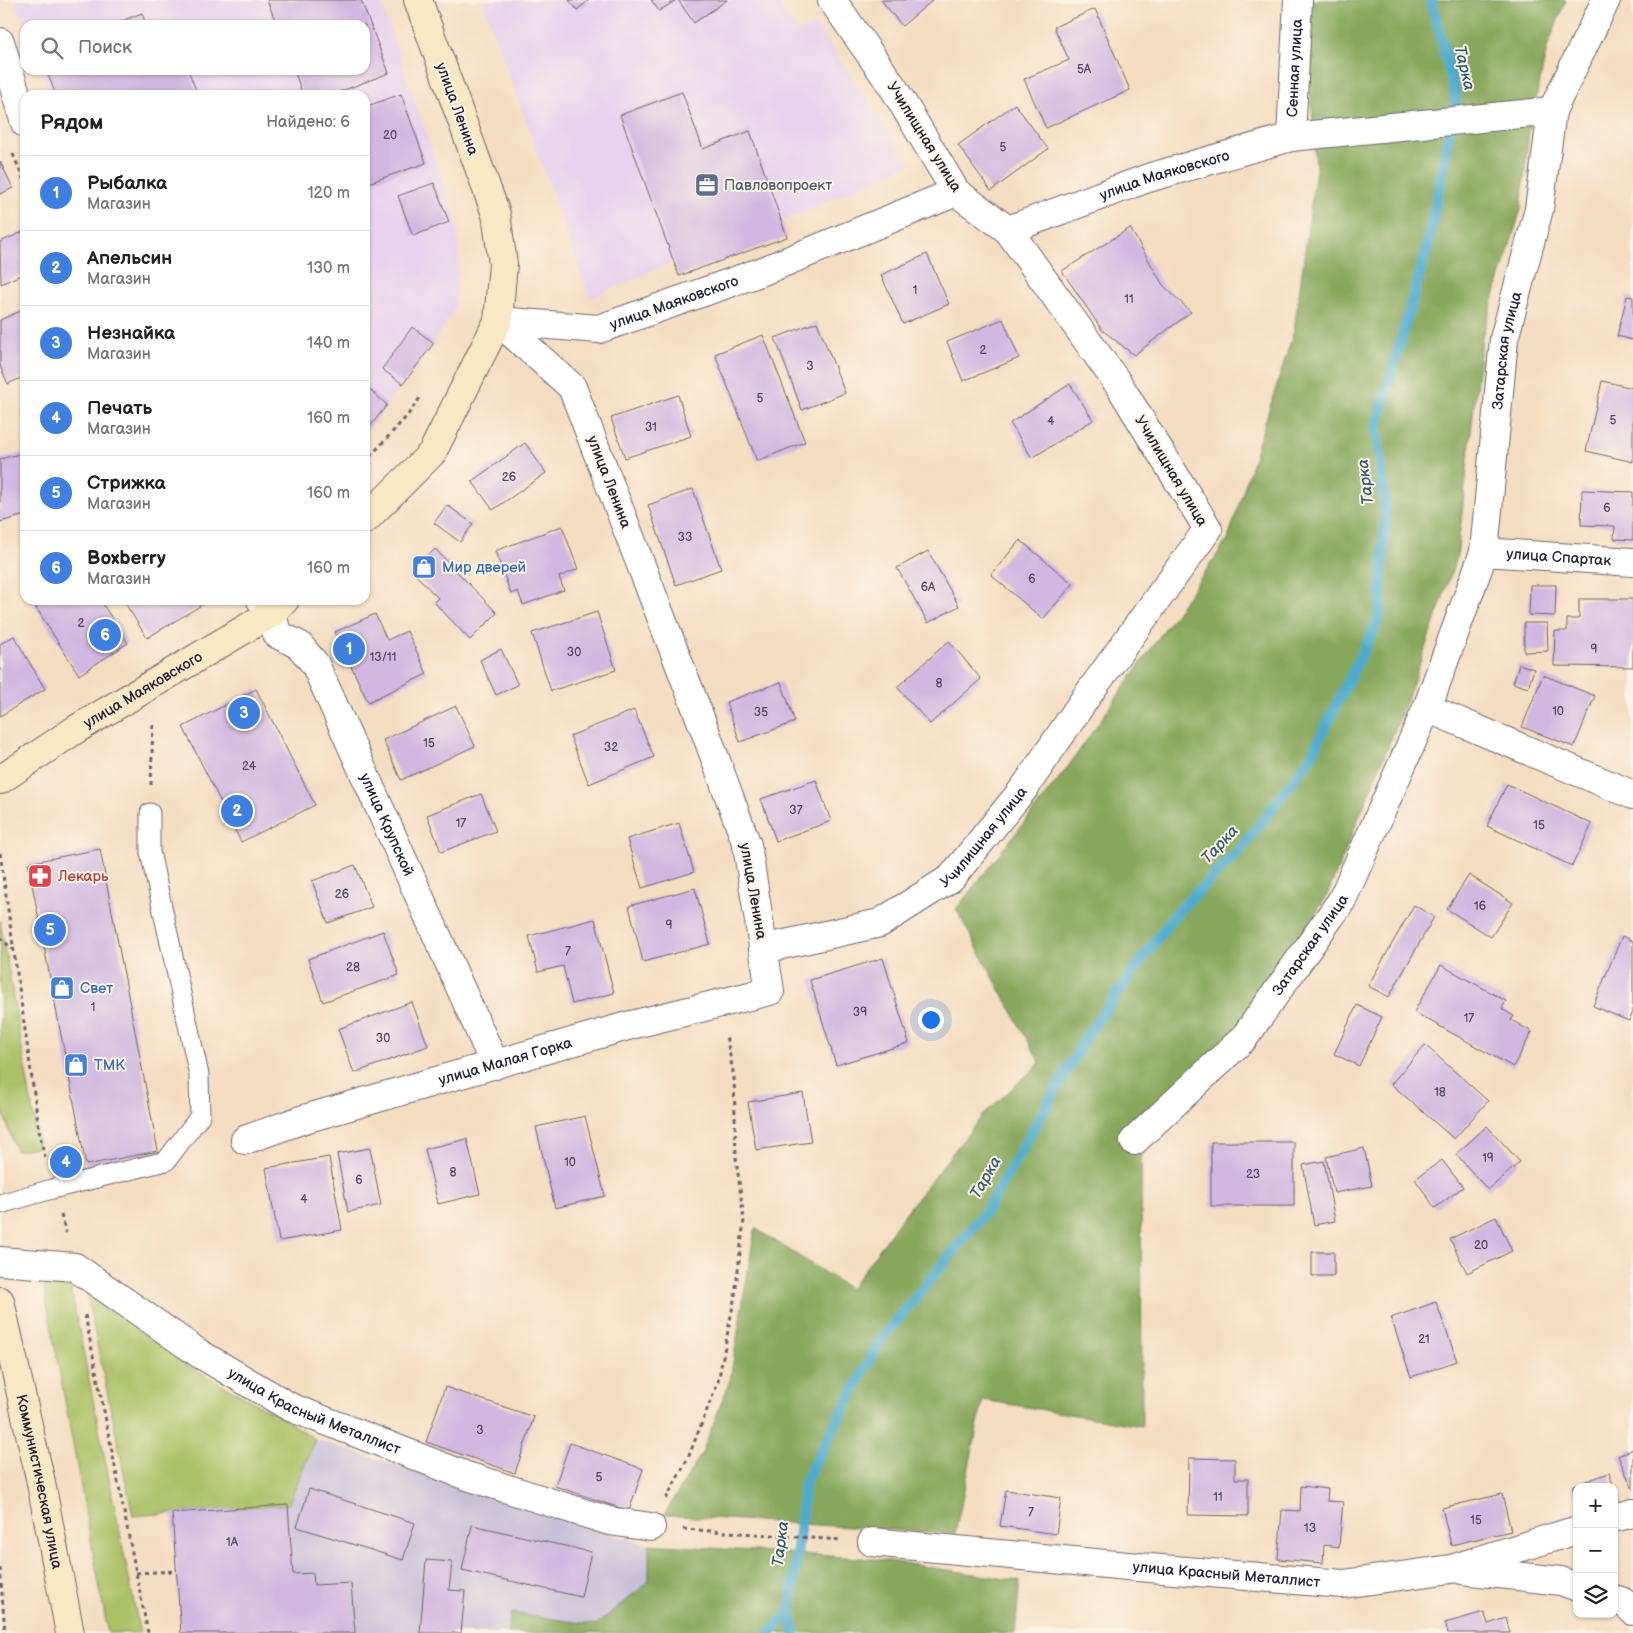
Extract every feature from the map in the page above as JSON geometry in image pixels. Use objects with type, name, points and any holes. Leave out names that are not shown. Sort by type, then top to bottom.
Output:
[{"type":"street","name":"улица Ленина","points":[[418,0],[496,214],[503,264],[498,321],[572,387],[704,728],[747,846],[770,991]]},
{"type":"street","name":"Училищная улица","points":[[764,949],[880,923],[951,878],[1025,787],[1089,693],[1208,529],[1119,385],[1008,230],[956,192],[893,87],[832,0]]},
{"type":"street","name":"Сенная улица","points":[[1291,137],[1298,0]]},
{"type":"street","name":"Затарская улица","points":[[1134,1141],[1244,1038],[1342,900],[1427,708],[1484,552],[1504,339],[1539,209],[1552,112],[1606,0]]},
{"type":"street","points":[[0,42],[20,107]]},
{"type":"street","name":"улица Маяковского","points":[[1008,230],[1148,178],[1291,137],[1326,132],[1552,112]]},
{"type":"street","name":"улица Маяковского","points":[[498,321],[599,328],[764,271],[956,192]]},
{"type":"street","points":[[370,515],[432,454],[498,321]]},
{"type":"street","name":"улица Спартак","points":[[1484,552],[1633,562]]},
{"type":"street","name":"улица Маяковского","points":[[0,780],[75,730],[146,688],[271,605]]},
{"type":"street","name":"улица Крупской","points":[[273,605],[276,634],[299,645],[315,664],[495,1065]]},
{"type":"street","points":[[1427,708],[1633,795]]},
{"type":"street","name":"улица Малая Горка","points":[[245,1140],[301,1120],[631,1025],[770,991]]},
{"type":"street","points":[[0,1261],[75,1267]]},
{"type":"street","name":"улица Красный Металлист","points":[[75,1267],[200,1354],[290,1407],[464,1475],[610,1521],[651,1527]]},
{"type":"street","name":"Коммунистическая улица","points":[[0,1301],[40,1478],[70,1633]]},
{"type":"street","points":[[1618,1517],[1633,1512]]},
{"type":"street","name":"улица Красный Металлист","points":[[872,1542],[1343,1584],[1451,1569],[1573,1531]]},
{"type":"street","points":[[1451,1569],[1560,1581],[1573,1586]]},
{"type":"street","points":[[1618,1600],[1622,1601],[1633,1611]]},
{"type":"lane","points":[[0,1204],[52,1189],[166,1162],[200,1116],[199,1075],[150,852],[150,813]]},
{"type":"path","points":[[370,457],[407,416],[424,392]]},
{"type":"path","points":[[146,688],[154,706],[150,813]]},
{"type":"path","points":[[0,853],[40,1136],[52,1189],[68,1237],[75,1267],[148,1633]]},
{"type":"path","points":[[0,937],[13,949]]},
{"type":"path","points":[[720,1003],[734,1077],[736,1158],[744,1220],[735,1295],[718,1382],[688,1458],[651,1527],[872,1542]]},
{"type":"path","points":[[0,1568],[5,1633]]},
{"type":"path","points":[[136,1573],[177,1572]]},
{"type":"shaded area","points":[[15,0],[380,0],[458,225],[459,267],[455,308],[434,343],[370,426],[370,90],[49,90],[43,75],[370,75],[370,20],[22,20]]},
{"type":"shaded area","points":[[482,0],[776,0],[798,32],[816,24],[910,164],[782,221],[787,237],[679,276],[673,262],[590,298]]},
{"type":"shaded area","points":[[315,1439],[592,1529],[649,1544],[649,1581],[596,1625],[511,1613],[507,1633],[318,1633],[313,1573],[293,1574],[288,1505]]},
{"type":"green space","points":[[1305,0],[1566,0],[1547,48],[1529,132],[1521,209],[1482,336],[1457,557],[1407,700],[1326,898],[1242,1025],[1141,1121],[1142,1426],[983,1400],[955,1534],[664,1515],[702,1453],[730,1380],[755,1228],[850,1289],[910,1207],[982,1116],[1040,1063],[956,909],[1067,768],[1228,539],[1294,331],[1316,169]]},
{"type":"green space","points":[[0,921],[39,1147],[16,1151],[0,1103]]},
{"type":"green space","points":[[69,1280],[140,1633],[108,1633],[44,1288]]},
{"type":"green space","points":[[85,1286],[190,1367],[279,1416],[315,1439],[288,1505],[133,1516]]},
{"type":"green space","points":[[649,1544],[876,1559],[1020,1581],[1015,1633],[507,1633],[511,1613],[596,1625],[649,1581]]},
{"type":"building","points":[[267,0],[361,0],[369,20],[275,20]]},
{"type":"building","points":[[569,0],[589,0],[577,10]]},
{"type":"building","points":[[651,0],[676,0],[659,11]]},
{"type":"building","points":[[678,0],[727,0],[694,23]]},
{"type":"building","points":[[881,0],[933,0],[902,26]]},
{"type":"building","points":[[1095,9],[1130,90],[1046,128],[1024,79],[1069,60],[1054,27]]},
{"type":"building","points":[[142,13],[144,20],[124,20]]},
{"type":"building","points":[[370,23],[389,73],[344,90],[301,90],[296,75],[370,75]]},
{"type":"building","points":[[48,75],[190,75],[196,90],[54,90]]},
{"type":"building","name":"Павловопроект","points":[[682,92],[703,149],[750,131],[787,237],[679,276],[620,115]]},
{"type":"building","points":[[401,94],[426,163],[370,182],[370,105]]},
{"type":"building","points":[[1015,104],[1048,149],[991,191],[958,145]]},
{"type":"building","points":[[0,161],[13,188],[0,194]]},
{"type":"building","points":[[434,183],[449,222],[413,236],[398,196]]},
{"type":"building","points":[[1130,228],[1163,285],[1191,312],[1134,355],[1102,330],[1062,271]]},
{"type":"building","points":[[20,233],[20,275],[1,284],[0,242]]},
{"type":"building","points":[[927,254],[949,304],[903,324],[881,275]]},
{"type":"building","points":[[1627,296],[1633,297],[1633,340],[1617,336]]},
{"type":"building","points":[[20,311],[20,378],[8,384],[0,366],[0,320]]},
{"type":"building","points":[[1003,319],[1019,358],[963,381],[947,342]]},
{"type":"building","points":[[817,322],[845,393],[802,410],[775,338]]},
{"type":"building","points":[[412,327],[434,343],[403,384],[382,369]]},
{"type":"building","points":[[763,335],[805,442],[757,461],[715,354]]},
{"type":"building","points":[[1602,381],[1633,388],[1633,462],[1586,451]]},
{"type":"building","points":[[1070,384],[1093,420],[1032,458],[1010,423]]},
{"type":"building","points":[[370,390],[387,405],[370,427]]},
{"type":"building","points":[[678,395],[691,436],[625,458],[611,418]]},
{"type":"building","points":[[525,443],[546,473],[493,510],[472,481]]},
{"type":"building","points":[[20,454],[20,516],[0,522],[0,459]]},
{"type":"building","points":[[693,489],[721,569],[676,585],[648,505]]},
{"type":"building","points":[[1582,490],[1633,492],[1633,540],[1614,539],[1615,526],[1581,525]]},
{"type":"building","points":[[447,505],[473,524],[460,542],[434,523]]},
{"type":"building","points":[[562,526],[578,569],[559,577],[564,590],[523,605],[518,591],[511,594],[495,551]]},
{"type":"building","points":[[1020,540],[1073,584],[1043,619],[991,575]]},
{"type":"building","points":[[435,549],[497,613],[470,640],[434,602],[438,598],[412,571]]},
{"type":"building","points":[[928,551],[959,606],[928,623],[897,568]]},
{"type":"building","points":[[1530,585],[1556,585],[1555,616],[1529,615]]},
{"type":"building","points":[[1579,599],[1633,599],[1633,667],[1554,666],[1555,631],[1567,631],[1567,619],[1579,619]]},
{"type":"building","points":[[34,605],[103,605],[128,643],[79,675]]},
{"type":"building","points":[[126,605],[202,605],[147,638]]},
{"type":"building","points":[[597,612],[616,670],[551,691],[532,633]]},
{"type":"building","points":[[375,614],[387,640],[407,631],[427,674],[368,702],[335,632]]},
{"type":"building","points":[[1524,623],[1547,623],[1548,651],[1524,652]]},
{"type":"building","points":[[14,636],[45,689],[0,716],[0,644]]},
{"type":"building","points":[[949,641],[981,679],[930,724],[897,687]]},
{"type":"building","points":[[501,649],[518,685],[496,695],[480,660]]},
{"type":"building","points":[[1519,664],[1534,669],[1528,688],[1513,683]]},
{"type":"building","points":[[1543,675],[1595,696],[1574,747],[1522,727]]},
{"type":"building","points":[[781,682],[795,722],[740,742],[726,702]]},
{"type":"building","points":[[256,689],[315,805],[241,842],[183,727]]},
{"type":"building","points":[[456,706],[475,746],[401,780],[383,740]]},
{"type":"building","points":[[634,710],[654,757],[589,784],[570,736]]},
{"type":"building","points":[[816,780],[831,821],[776,841],[761,799]]},
{"type":"building","points":[[1507,784],[1592,824],[1572,866],[1487,826]]},
{"type":"building","points":[[481,794],[496,831],[441,852],[427,815]]},
{"type":"building","points":[[679,823],[694,872],[642,888],[627,839]]},
{"type":"building","points":[[100,849],[158,1151],[86,1165],[28,863]]},
{"type":"building","points":[[355,865],[372,907],[328,923],[312,881]]},
{"type":"building","points":[[1469,875],[1513,903],[1491,937],[1447,909]]},
{"type":"building","points":[[695,888],[710,944],[643,962],[629,906]]},
{"type":"building","points":[[1414,905],[1434,917],[1389,997],[1368,986]]},
{"type":"building","points":[[595,919],[614,993],[572,1004],[563,966],[538,972],[529,936]]},
{"type":"building","points":[[383,931],[399,975],[323,1002],[308,959]]},
{"type":"building","points":[[1622,936],[1633,941],[1633,1012],[1629,1021],[1593,1006]]},
{"type":"building","points":[[883,958],[909,1043],[836,1065],[810,980]]},
{"type":"building","points":[[1441,965],[1506,1001],[1502,1009],[1514,1016],[1511,1020],[1532,1032],[1513,1067],[1414,1012]]},
{"type":"building","points":[[412,1002],[428,1046],[354,1073],[338,1029]]},
{"type":"building","points":[[1357,1005],[1382,1017],[1359,1066],[1334,1054]]},
{"type":"building","points":[[1425,1045],[1488,1101],[1454,1139],[1391,1084]]},
{"type":"building","points":[[803,1093],[811,1142],[756,1150],[748,1102]]},
{"type":"building","points":[[585,1116],[605,1196],[555,1208],[536,1127]]},
{"type":"building","points":[[1487,1126],[1520,1162],[1488,1190],[1456,1154]]},
{"type":"building","points":[[467,1139],[480,1194],[438,1204],[425,1149]]},
{"type":"building","points":[[1211,1142],[1294,1142],[1294,1206],[1211,1206]]},
{"type":"building","points":[[370,1148],[381,1205],[348,1212],[337,1154]]},
{"type":"building","points":[[1364,1148],[1372,1186],[1334,1193],[1326,1157]]},
{"type":"building","points":[[329,1157],[342,1230],[279,1241],[266,1168]]},
{"type":"building","points":[[1442,1160],[1463,1187],[1435,1208],[1415,1179]]},
{"type":"building","points":[[1324,1161],[1335,1221],[1314,1225],[1303,1165]]},
{"type":"building","points":[[1496,1217],[1512,1251],[1467,1273],[1450,1239]]},
{"type":"building","points":[[1312,1252],[1334,1252],[1334,1276],[1312,1276]]},
{"type":"building","points":[[1436,1302],[1457,1361],[1411,1377],[1391,1318]]},
{"type":"building","points":[[445,1387],[534,1417],[515,1473],[426,1442]]},
{"type":"building","points":[[570,1443],[643,1469],[629,1511],[555,1486]]},
{"type":"building","points":[[1633,1449],[1633,1490],[1618,1456]]},
{"type":"building","points":[[1189,1458],[1235,1459],[1235,1479],[1248,1479],[1248,1516],[1188,1515]]},
{"type":"building","points":[[1609,1473],[1613,1483],[1581,1483]]},
{"type":"building","points":[[1301,1486],[1328,1489],[1327,1501],[1343,1502],[1339,1547],[1324,1545],[1323,1563],[1278,1559],[1282,1510],[1300,1511]]},
{"type":"building","points":[[309,1489],[415,1523],[403,1560],[297,1527]]},
{"type":"building","points":[[1006,1490],[1061,1498],[1056,1534],[1000,1526]]},
{"type":"building","points":[[1502,1494],[1511,1531],[1451,1545],[1442,1508]]},
{"type":"building","points":[[288,1505],[293,1574],[313,1573],[314,1585],[351,1583],[355,1633],[181,1633],[172,1513]]},
{"type":"building","points":[[472,1525],[591,1552],[581,1597],[462,1570]]},
{"type":"building","points":[[426,1560],[452,1562],[449,1590],[465,1591],[461,1633],[420,1633]]},
{"type":"building","points":[[1484,1612],[1488,1624],[1506,1618],[1510,1633],[1448,1633],[1445,1623]]},
{"type":"waterway","name":"Тарка","points":[[795,1633],[790,1613],[805,1481],[880,1341],[987,1210],[1086,1037],[1175,914],[1241,849],[1310,758],[1379,619],[1386,513],[1376,428],[1427,248],[1456,97],[1431,0]]},
{"type":"waterway","points":[[769,1633],[790,1613]]},
{"type":"place","name":"Павловопроект","points":[[707,185]]},
{"type":"place","name":"Мир дверей","points":[[424,567]]},
{"type":"place","name":"Boxberry","points":[[105,635]]},
{"type":"place","name":"Рыбалка","points":[[349,649]]},
{"type":"place","name":"Незнайка","points":[[244,713]]},
{"type":"place","name":"Апельсин","points":[[237,811]]},
{"type":"place","name":"Лекарь","points":[[40,876]]},
{"type":"place","name":"Стрижка","points":[[50,930]]},
{"type":"place","name":"Свет","points":[[62,988]]},
{"type":"place","name":"ТМК","points":[[76,1065]]},
{"type":"place","name":"Печать","points":[[66,1162]]}]
